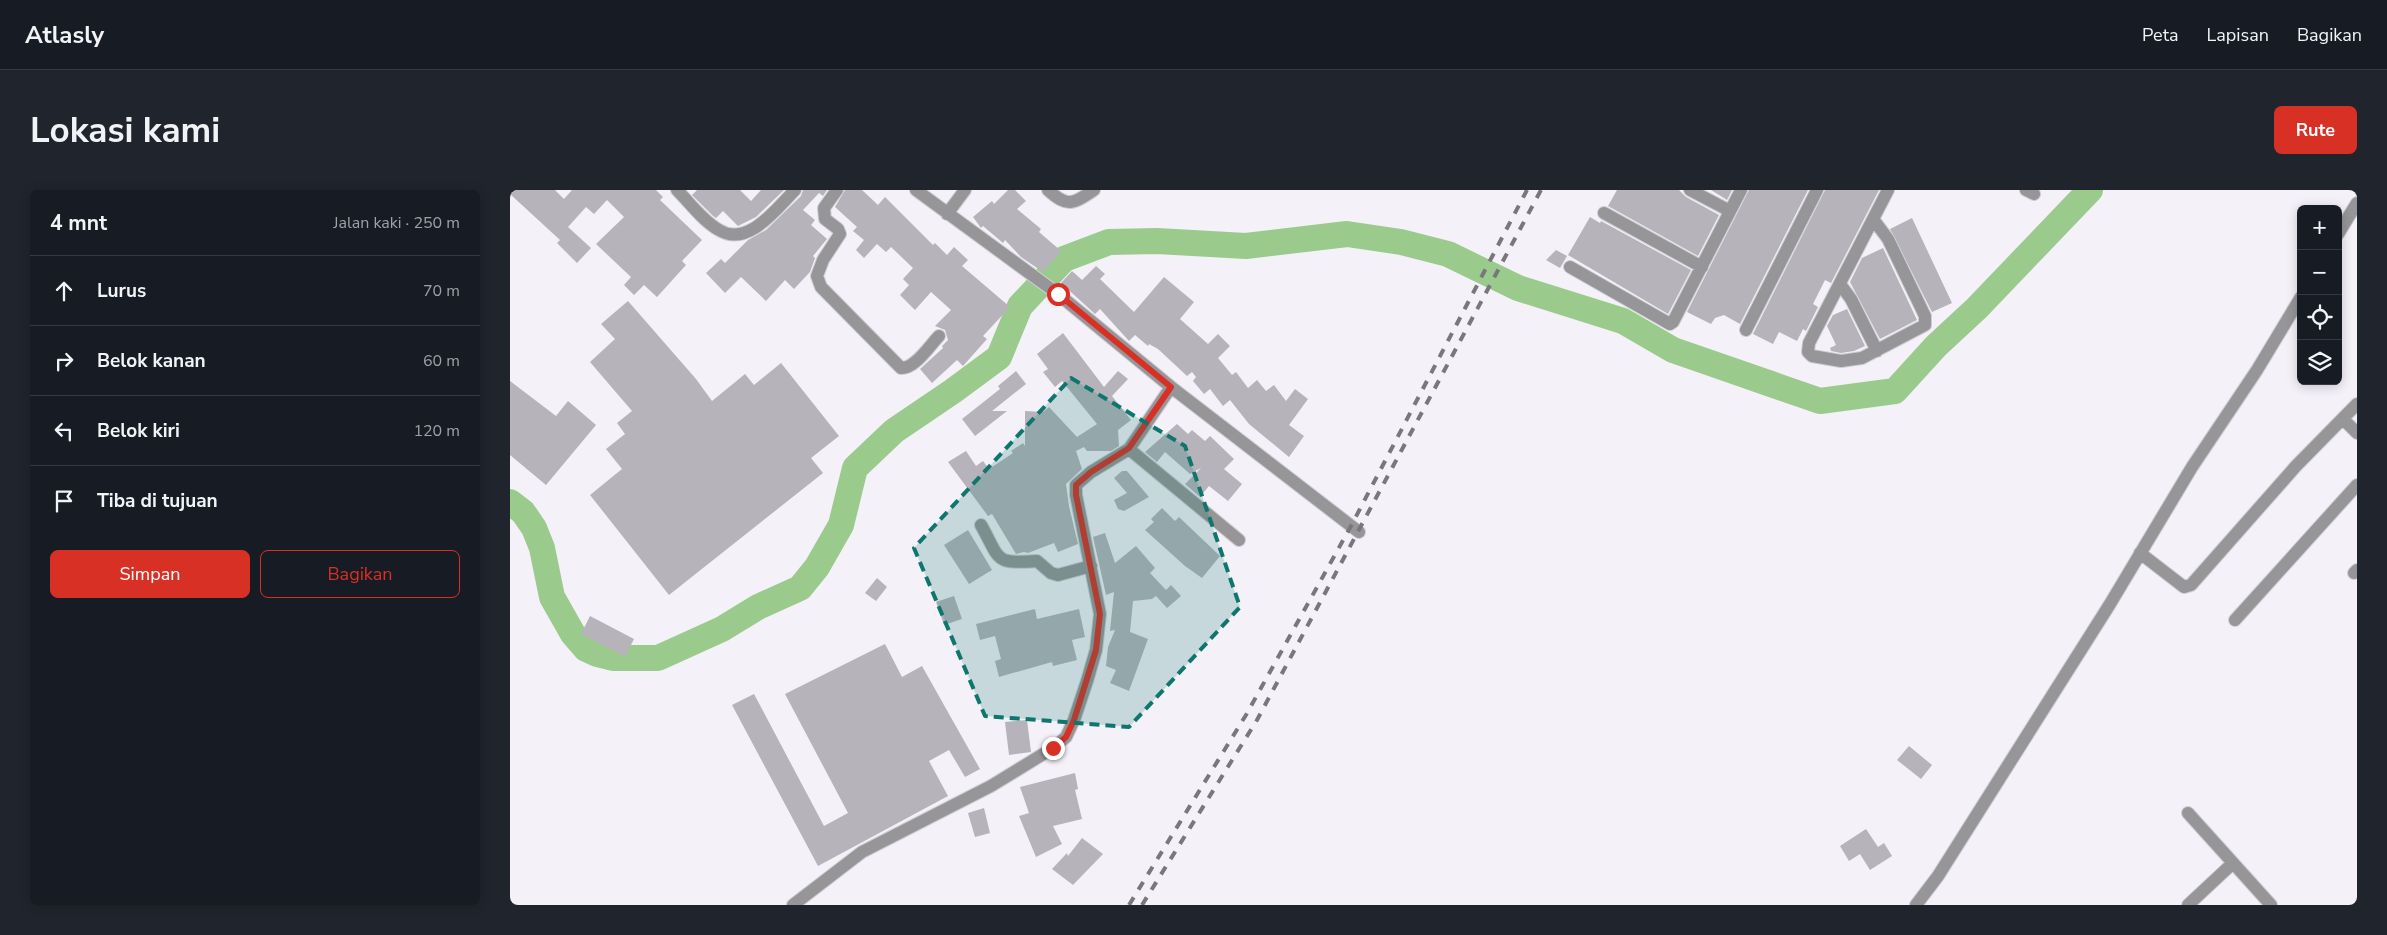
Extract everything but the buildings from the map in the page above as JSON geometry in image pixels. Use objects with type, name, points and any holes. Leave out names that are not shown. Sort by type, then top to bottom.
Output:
[{"type":"street","points":[[677,190],[716,229],[733,234],[757,227],[795,190]]},
{"type":"street","points":[[837,190],[824,208],[826,221],[838,229],[840,234],[823,260],[817,276],[821,287],[901,368],[906,369],[913,364],[939,336]]},
{"type":"street","points":[[916,190],[1058,294],[1171,387],[1359,532]]},
{"type":"street","points":[[947,214],[965,190]]},
{"type":"street","points":[[1048,190],[1061,201],[1070,203],[1075,202],[1094,190]]},
{"type":"street","points":[[1690,190],[1730,211]]},
{"type":"street","points":[[1570,267],[1670,324],[1673,322],[1741,190]]},
{"type":"street","points":[[1746,330],[1817,190]]},
{"type":"street","points":[[1873,219],[1888,239],[1926,321],[1920,329],[1853,361],[1818,358],[1808,352],[1809,343],[1840,284],[1873,219],[1888,190]]},
{"type":"street","points":[[2342,228],[2356,207]]},
{"type":"street","points":[[1604,213],[1702,267]]},
{"type":"street","points":[[1840,284],[1851,299],[1877,351]]},
{"type":"street","points":[[1916,905],[1938,876],[2192,467],[2257,370],[2297,304]]},
{"type":"street","points":[[793,905],[862,852],[991,786],[1022,768],[1066,737],[1074,720],[1096,650],[1100,614],[1076,495],[1076,485],[1091,472],[1129,448],[1171,387]]},
{"type":"street","points":[[2140,553],[2184,587],[2191,585],[2296,466],[2357,404]]},
{"type":"street","points":[[2343,419],[2357,433]]},
{"type":"street","points":[[1129,448],[1239,540]]},
{"type":"street","points":[[2234,620],[2357,485]]},
{"type":"street","points":[[981,525],[998,556],[1006,562],[1038,561],[1051,573],[1058,575],[1091,566]]},
{"type":"street","points":[[2188,813],[2270,905]]},
{"type":"street","points":[[2188,905],[2233,863]]},
{"type":"highlighted area","points":[[1071,378],[1185,446],[1240,607],[1129,727],[985,716],[914,548]]},
{"type":"waterway","points":[[510,502],[523,512],[534,528],[542,548],[552,597],[573,634],[586,649],[613,658],[658,658],[722,629],[758,607],[800,588],[817,567],[841,525],[855,468],[894,431],[999,357],[1020,306],[1064,259],[1109,242],[1157,241],[1246,246],[1347,234],[1401,242],[1448,254],[1518,288],[1623,321],[1673,350],[1820,401],[1895,391],[1936,346],[1977,308],[2090,190]]},
{"type":"railway","points":[[1129,905],[1246,715],[1351,526],[1527,190]]},
{"type":"railway","points":[[1142,905],[1257,720],[1541,190]]},
{"type":"route","points":[[1053,748],[1066,737],[1071,729],[1096,650],[1100,614],[1076,495],[1076,485],[1091,472],[1129,448],[1171,387],[1058,294]]}]
